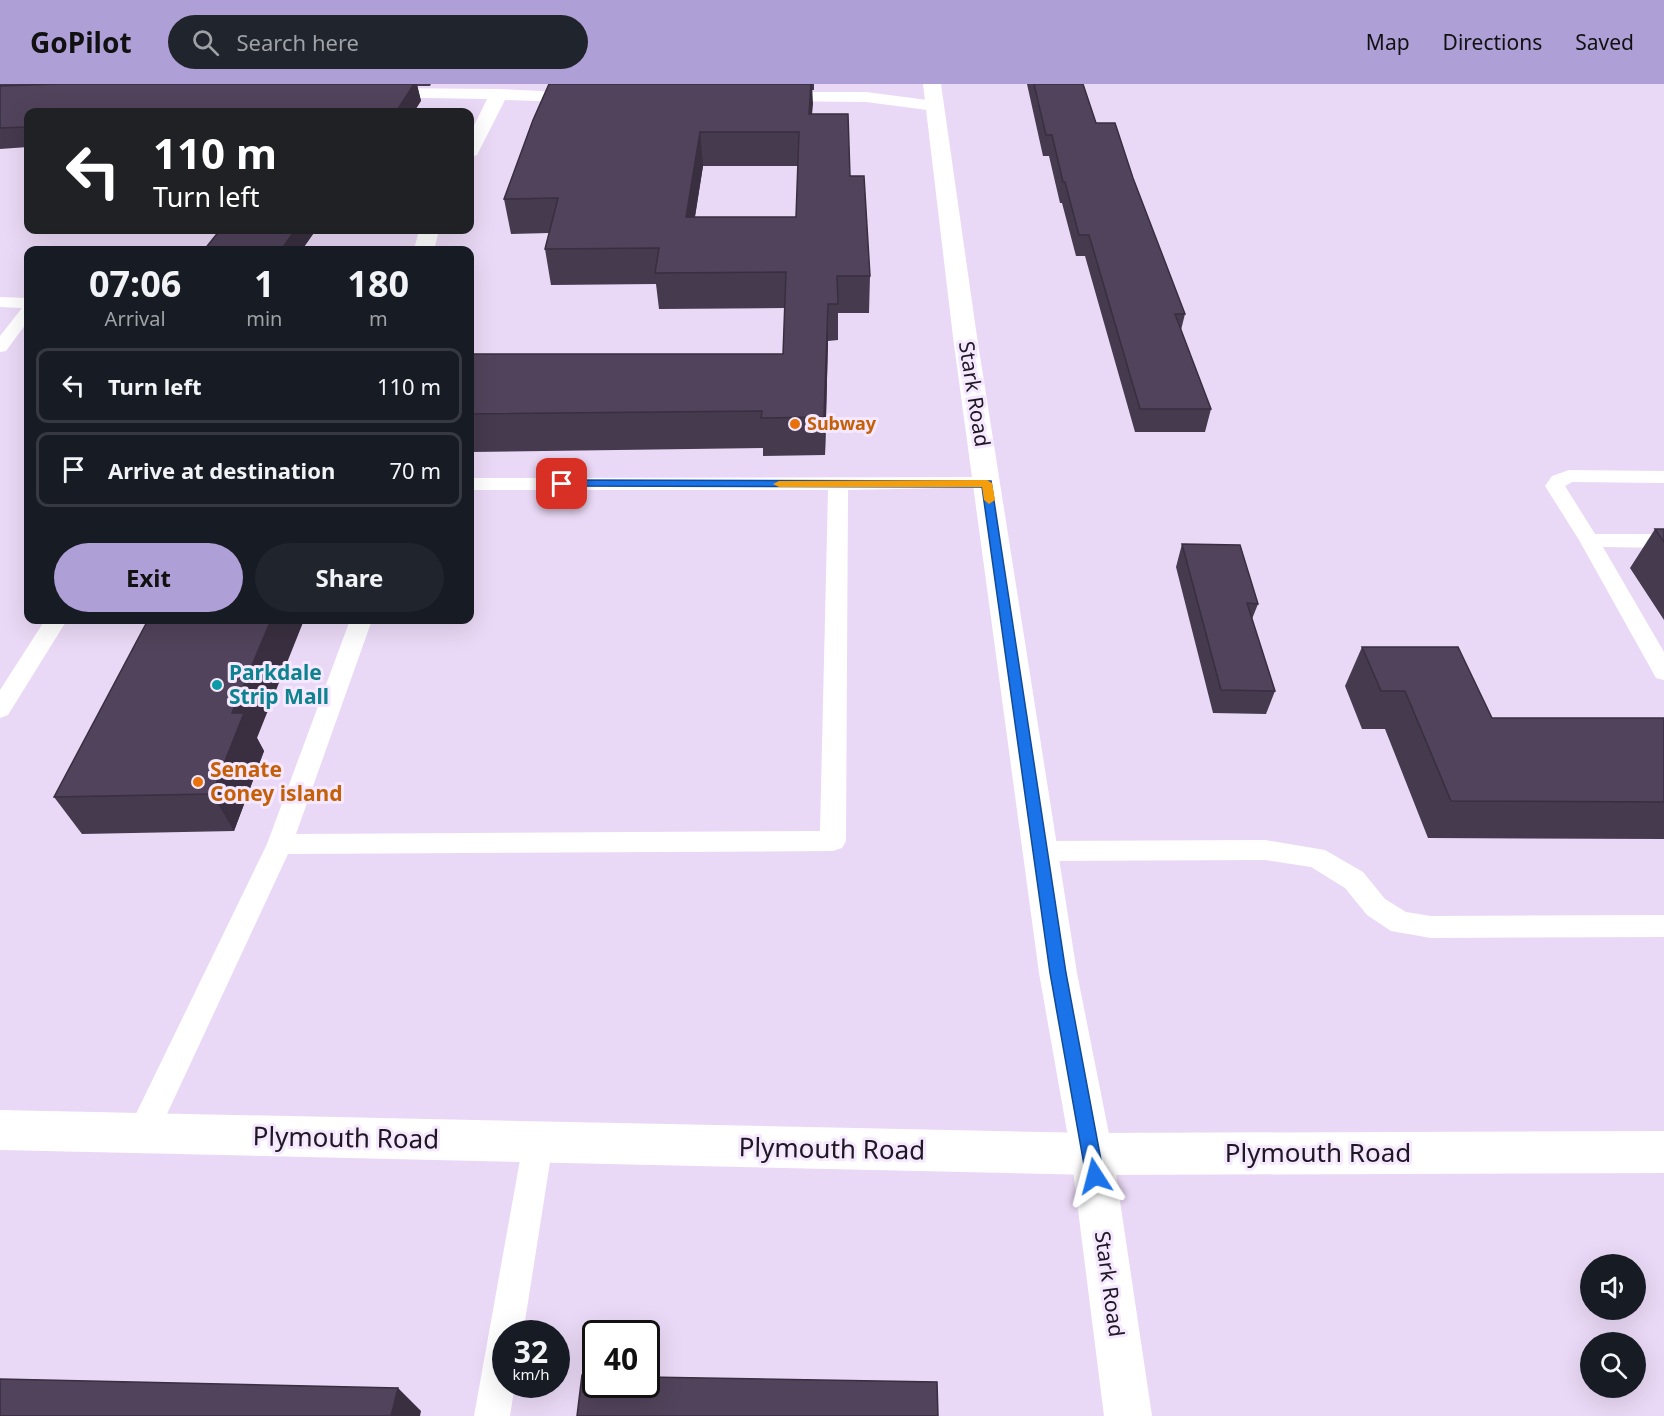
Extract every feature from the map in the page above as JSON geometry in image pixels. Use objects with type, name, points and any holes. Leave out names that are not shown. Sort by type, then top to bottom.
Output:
[{"type":"street","name":"Stark Road","points":[[932,84],[965,337],[1058,973],[1092,1154],[1128,1416]]},
{"type":"street","points":[[358,93],[499,94],[606,99]]},
{"type":"street","points":[[474,143],[499,94]]},
{"type":"street","points":[[749,99],[866,97],[935,106]]},
{"type":"street","points":[[861,116],[935,106]]},
{"type":"street","name":"Plymouth Road","points":[[0,1131],[1092,1154],[1662,1158]]},
{"type":"lane","points":[[0,302],[24,303]]},
{"type":"lane","points":[[0,346],[24,316]]},
{"type":"lane","points":[[1664,477],[1569,476],[1559,480],[1555,486],[1589,540],[1664,672]]},
{"type":"lane","points":[[474,484],[987,483]]},
{"type":"lane","points":[[280,844],[833,841],[838,484]]},
{"type":"lane","points":[[1589,540],[1664,541]]},
{"type":"lane","points":[[0,709],[53,624]]},
{"type":"lane","points":[[142,1134],[280,844],[360,624]]},
{"type":"lane","points":[[1041,851],[1265,850],[1316,857],[1354,880],[1376,906],[1401,923],[1431,927],[1664,926]]},
{"type":"lane","points":[[508,1320],[538,1143]]},
{"type":"lane","points":[[492,1416],[495,1398]]},
{"type":"building","points":[[414,84],[399,108],[24,108],[24,127],[0,128],[0,86]]},
{"type":"building","points":[[549,84],[811,84],[809,114],[848,114],[850,176],[864,176],[870,276],[837,276],[838,304],[828,304],[824,417],[761,418],[762,411],[474,414],[474,354],[783,354],[786,272],[655,273],[659,248],[545,249],[558,198],[504,199]],"holes":[[[700,132],[799,132],[796,217],[686,217]]]},
{"type":"building","points":[[1034,84],[1083,84],[1096,123],[1115,123],[1133,178],[1185,314],[1175,314],[1211,409],[1140,409],[1089,235],[1079,235],[1052,135],[1046,135]]},
{"type":"building","points":[[217,234],[292,234],[284,246],[207,246]]},
{"type":"building","points":[[1655,529],[1664,529],[1664,542]]},
{"type":"building","points":[[1182,544],[1240,545],[1258,604],[1247,603],[1275,691],[1221,690]]},
{"type":"building","points":[[146,624],[269,624],[232,713],[244,713],[212,794],[54,797]]},
{"type":"building","points":[[1362,647],[1458,647],[1492,718],[1664,718],[1664,802],[1451,801],[1405,691],[1381,691]]},
{"type":"building","points":[[582,1375],[582,1398],[660,1398],[660,1377],[937,1382],[938,1416],[577,1416]]},
{"type":"building","points":[[0,1379],[398,1388],[391,1416],[0,1416]]},
{"type":"slow traffic","points":[[779,484],[987,483],[989,500]]},
{"type":"place","name":"Subway","points":[[795,424]]},
{"type":"place","name":"Parkdale Strip Mall","points":[[217,685]]},
{"type":"place","name":"Senate Coney island","points":[[198,782]]},
{"type":"route","points":[[562,484],[913,485],[987,483],[1058,973],[1095,1176]]}]
